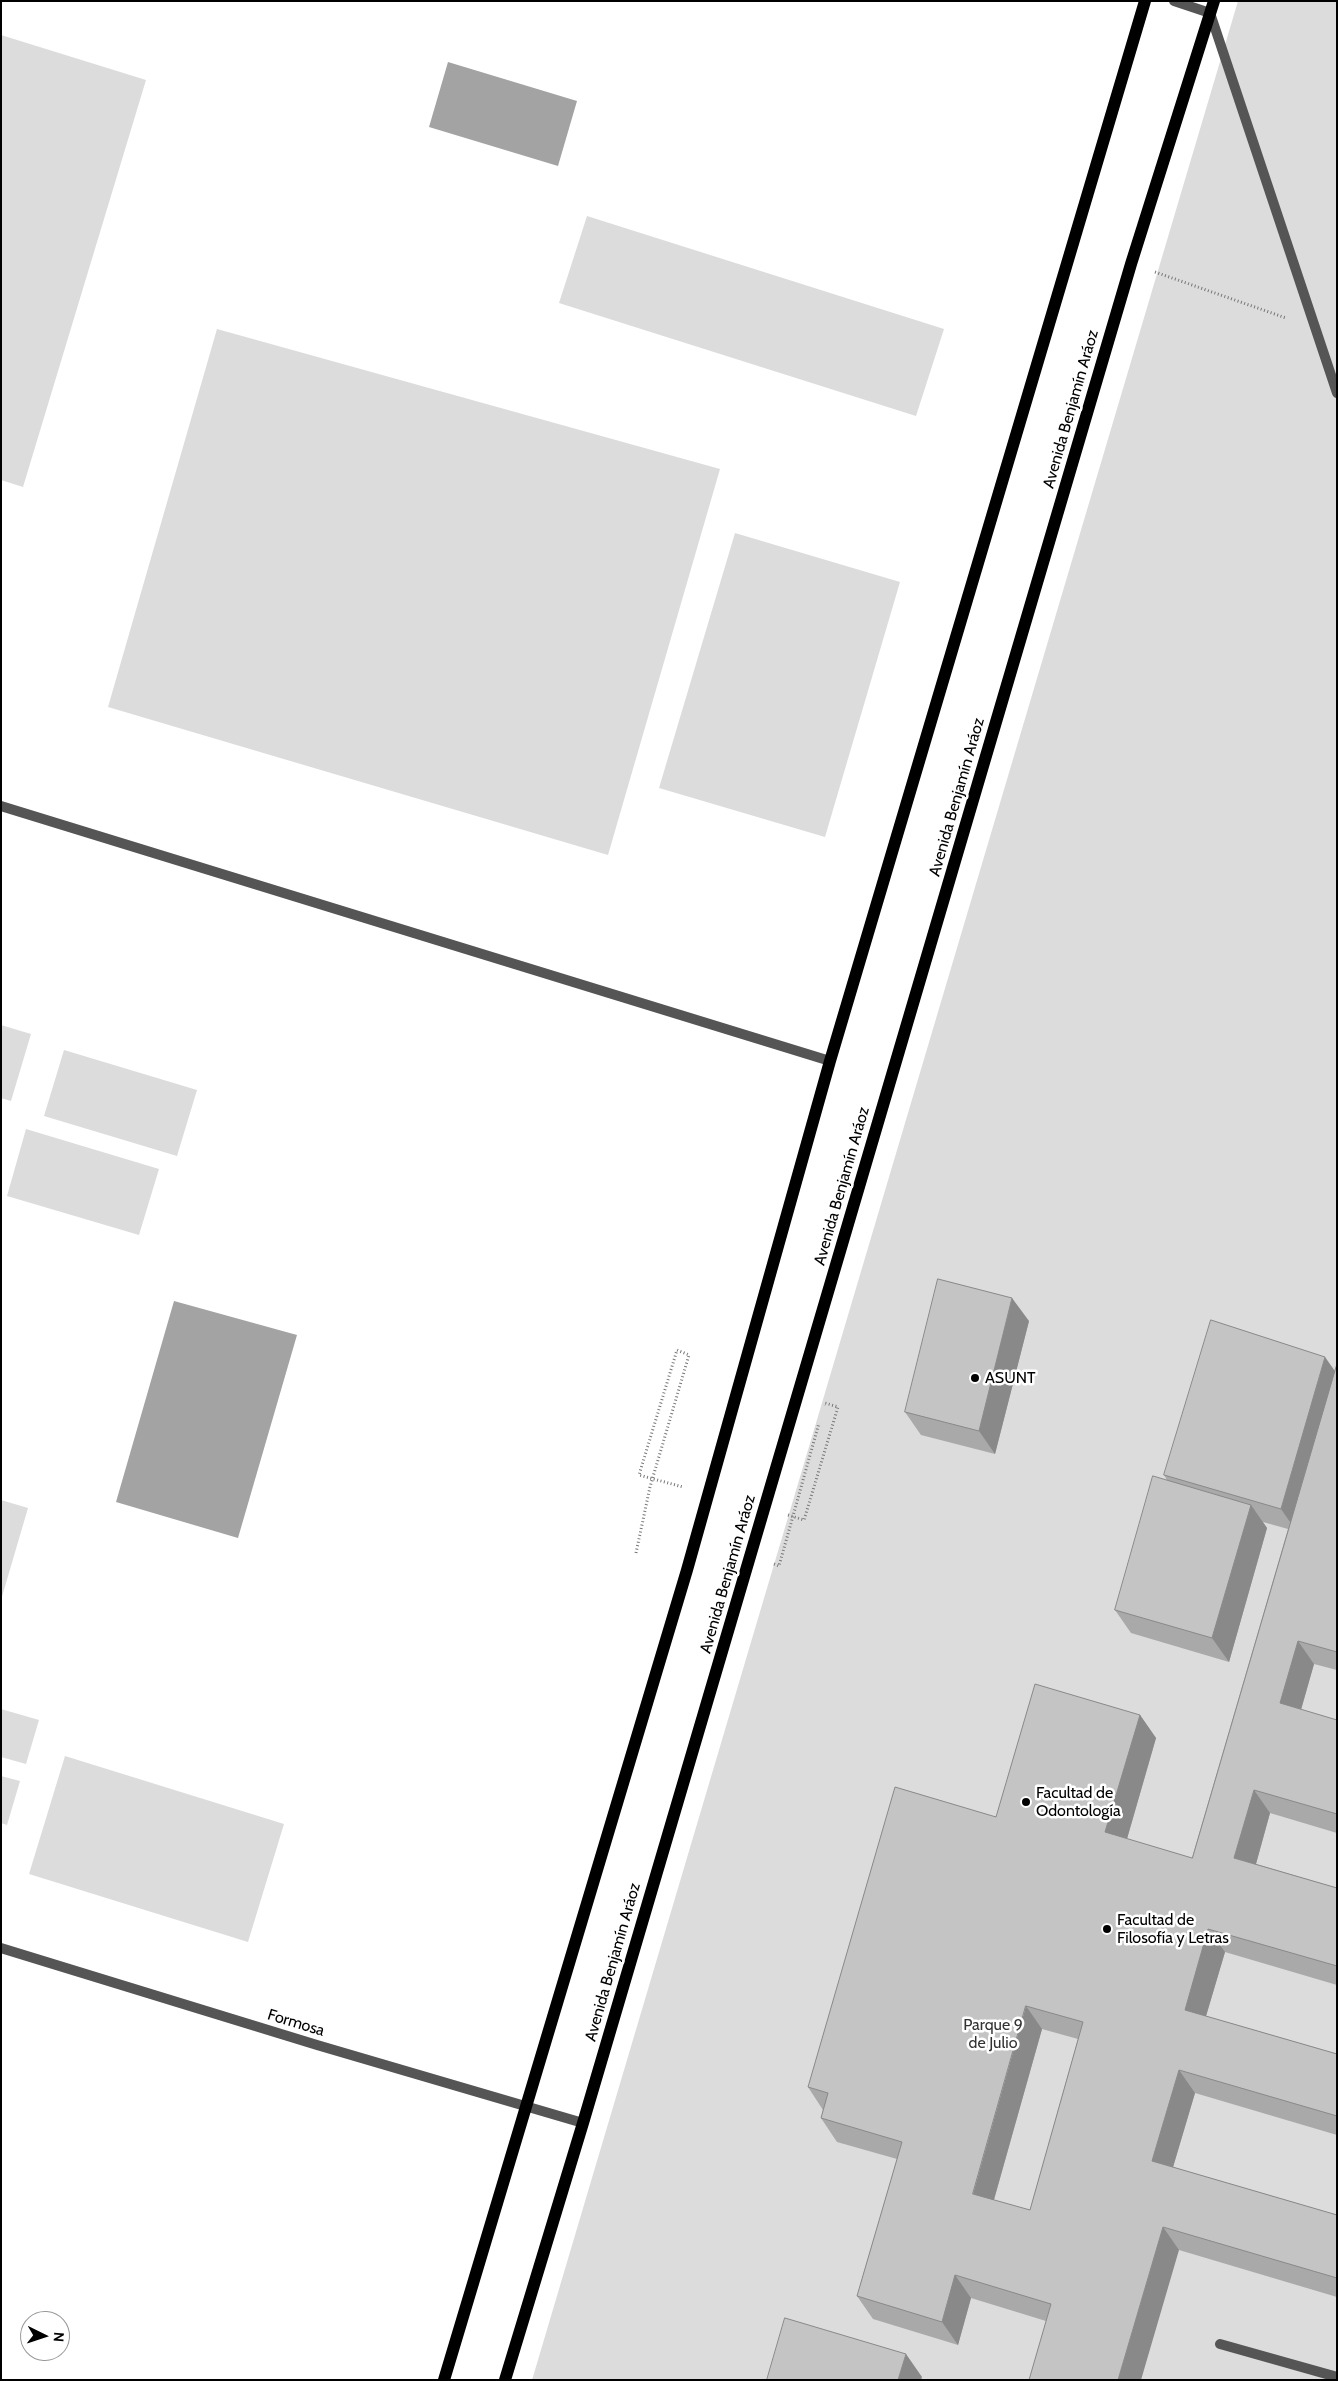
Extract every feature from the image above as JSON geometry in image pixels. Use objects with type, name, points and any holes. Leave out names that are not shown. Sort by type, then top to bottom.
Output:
[{"type":"main road","points":[[444,2380],[687,1570],[830,1061],[1145,1]]},
{"type":"main road","name":"Avenida Benjamín Aráoz","points":[[505,2380],[583,2123],[1131,264],[1212,7]]},
{"type":"street","points":[[1174,1],[1212,7],[1337,393]]},
{"type":"street","points":[[1,806],[830,1061]]},
{"type":"street","name":"Formosa","points":[[1,1948],[317,2045],[583,2123]]},
{"type":"street","points":[[1220,2344],[1337,2377]]},
{"type":"path","points":[[1131,264],[1316,329]]},
{"type":"path","points":[[636,1554],[650,1487],[689,1355],[677,1350],[639,1475]]},
{"type":"path","points":[[804,1520],[838,1407],[825,1402],[822,1412]]},
{"type":"path","points":[[779,1566],[820,1422]]},
{"type":"green space","name":"Parque 9 de Julio","points":[[1238,1],[1337,1],[1337,2380],[532,2380]]},
{"type":"green space","points":[[1,35],[146,80],[23,487],[1,480]]},
{"type":"green space","points":[[587,216],[944,329],[916,416],[559,303]]},
{"type":"green space","points":[[217,329],[720,469],[608,855],[108,707]]},
{"type":"green space","points":[[735,533],[900,582],[825,837],[659,788]]},
{"type":"green space","points":[[1,1025],[31,1034],[11,1101],[1,1098]]},
{"type":"green space","points":[[64,1050],[197,1090],[177,1156],[44,1116]]},
{"type":"green space","points":[[26,1129],[159,1169],[139,1235],[7,1196]]},
{"type":"green space","points":[[1,1500],[28,1508],[1,1600]]},
{"type":"green space","points":[[1,1709],[39,1720],[26,1764],[1,1757]]},
{"type":"green space","points":[[65,1756],[284,1824],[248,1942],[29,1874]]},
{"type":"green space","points":[[1,1776],[20,1781],[7,1825],[1,1823]]},
{"type":"shaded area","points":[[448,62],[577,101],[558,166],[429,127]]},
{"type":"shaded area","points":[[174,1301],[297,1335],[238,1538],[116,1502]]},
{"type":"building","name":"ASUNT","points":[[938,1279],[1012,1298],[979,1431],[905,1412]]},
{"type":"building","points":[[1211,1320],[1325,1357],[1281,1509],[1164,1475]]},
{"type":"building","name":"Facultad de Filosofía y Letras","points":[[1337,1364],[1337,1652],[1298,1641],[1280,1703],[1337,1720],[1337,1814],[1254,1790],[1234,1858],[1337,1888],[1337,1966],[1208,1929],[1185,2010],[1337,2054],[1337,2116],[1179,2070],[1152,2161],[1337,2215],[1337,2278],[1163,2227],[1118,2380],[1029,2380],[1051,2304],[955,2275],[942,2322],[857,2296],[902,2142],[821,2118],[828,2093],[808,2087],[895,1787],[996,1817],[1035,1684],[1140,1715],[1105,1832],[1192,1858]],"holes":[[[1026,2006],[1083,2022],[1030,2210],[973,2194]]]},
{"type":"building","points":[[1153,1476],[1251,1505],[1212,1638],[1115,1610]]},
{"type":"building","points":[[785,2318],[906,2354],[898,2380],[767,2380]]},
{"type":"place","name":"ASUNT","points":[[975,1378]]},
{"type":"place","name":"Facultad de Odontología","points":[[1026,1802]]},
{"type":"place","name":"Facultad de Filosofía y Letras","points":[[1107,1929]]}]
